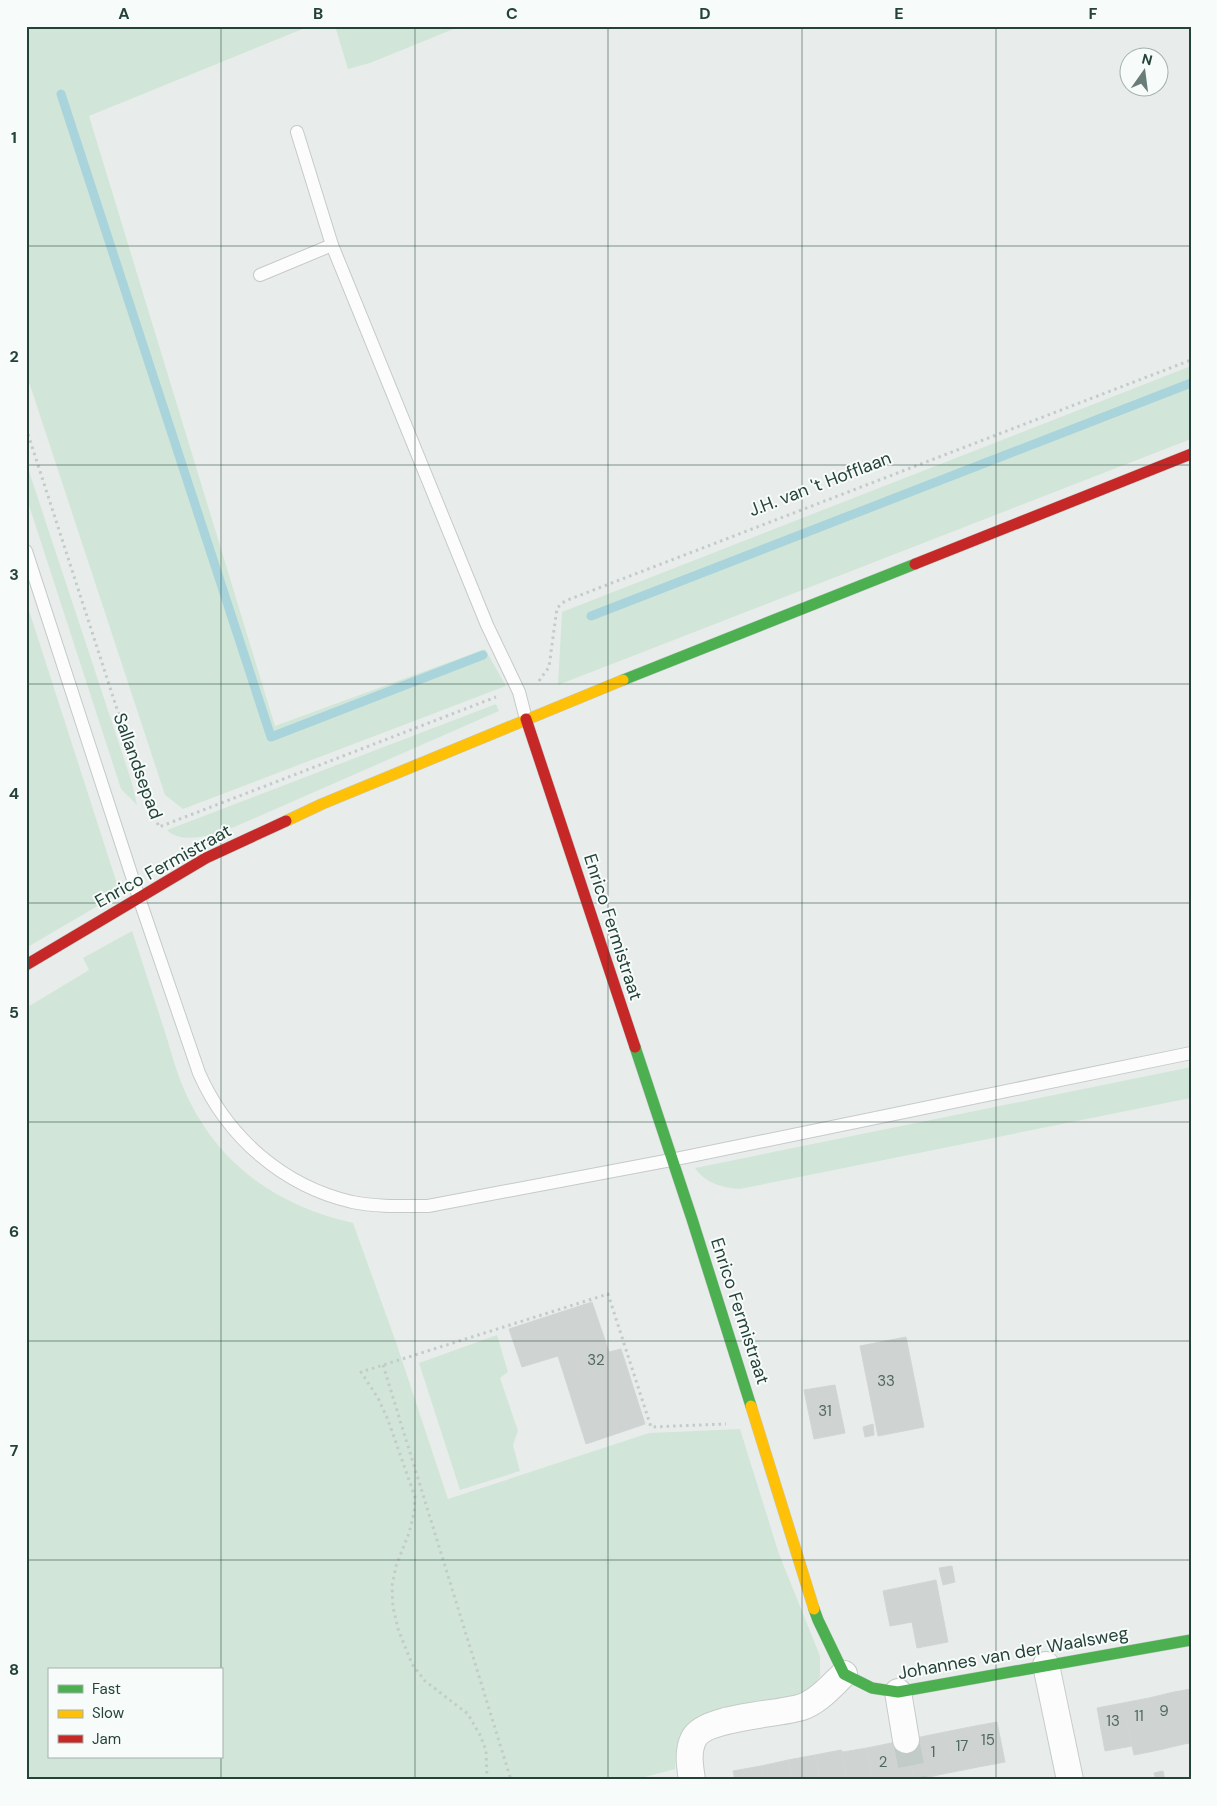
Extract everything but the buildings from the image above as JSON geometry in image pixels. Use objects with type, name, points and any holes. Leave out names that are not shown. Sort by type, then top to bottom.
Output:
[{"type":"street","points":[[526,719],[1191,454]]},
{"type":"street","name":"Enrico Fermistraat","points":[[26,965],[206,858],[313,808],[526,719],[672,1160],[818,1620],[844,1674]]},
{"type":"street","name":"Johannes van der Waalsweg","points":[[844,1674],[872,1688],[898,1692],[1191,1640]]},
{"type":"street","points":[[1046,1665],[1070,1780]]},
{"type":"street","points":[[692,1780],[689,1757],[694,1738],[707,1727],[726,1721],[803,1706],[818,1698],[844,1674]]},
{"type":"street","points":[[898,1692],[906,1740]]},
{"type":"lane","points":[[297,132],[332,245],[487,625],[519,692],[526,719]]},
{"type":"lane","points":[[260,275],[332,245]]},
{"type":"lane","points":[[26,551],[198,1074],[208,1095],[224,1117],[254,1151],[277,1170],[317,1191],[352,1202],[388,1206],[428,1206],[672,1160],[1191,1053]]},
{"type":"path","name":"J.H. van 't Hofflaan","points":[[519,692],[536,684],[549,667],[557,608],[565,601],[1191,360]]},
{"type":"path","name":"Sallandsepad","points":[[26,428],[138,774],[159,826],[490,699],[519,692]]},
{"type":"path","points":[[487,1780],[486,1750],[468,1714],[425,1681],[412,1664],[398,1628],[393,1607],[392,1586],[396,1566],[410,1533],[415,1497],[388,1420],[378,1398],[361,1372],[608,1294],[651,1427],[757,1423]]},
{"type":"path","points":[[383,1365],[511,1780]]},
{"type":"green space","points":[[26,26],[310,26],[89,116],[275,726],[485,649],[506,686],[183,809],[165,795],[26,373]]},
{"type":"green space","points":[[335,26],[461,26],[370,63],[348,69]]},
{"type":"green space","points":[[1191,366],[1191,439],[558,685],[562,612]]},
{"type":"green space","points":[[26,462],[132,783],[137,805],[121,789],[26,496]]},
{"type":"green space","points":[[26,601],[120,893],[26,948]]},
{"type":"green space","points":[[496,704],[499,711],[232,828],[192,838],[174,835],[167,830]]},
{"type":"green space","points":[[132,931],[182,1083],[189,1100],[218,1146],[256,1181],[278,1195],[326,1216],[353,1223],[397,1345],[448,1499],[649,1433],[740,1429],[779,1554],[820,1656],[820,1676],[814,1685],[801,1693],[692,1723],[680,1738],[675,1769],[634,1780],[26,1780],[26,1008],[89,970],[83,958]]},
{"type":"green space","points":[[1191,1067],[1191,1098],[740,1189],[715,1184],[695,1168]]},
{"type":"green space","points":[[497,1335],[508,1372],[500,1378],[518,1431],[513,1445],[520,1471],[460,1490],[419,1363]]},
{"type":"waterway","points":[[61,94],[271,737],[483,655]]},
{"type":"waterway","points":[[591,616],[1191,383]]},
{"type":"tunnel","points":[[906,1740],[914,1780]]},
{"type":"traffic: fast","points":[[623,680],[915,564]]},
{"type":"traffic: fast","points":[[635,1047],[751,1406]]},
{"type":"traffic: fast","points":[[814,1609],[844,1674],[872,1688],[898,1692],[1191,1640]]},
{"type":"traffic: slow","points":[[286,821],[322,804],[623,680]]},
{"type":"traffic: slow","points":[[751,1406],[814,1609]]},
{"type":"traffic: jam","points":[[915,564],[1191,454]]},
{"type":"traffic: jam","points":[[526,719],[635,1047]]},
{"type":"traffic: jam","points":[[26,965],[206,858],[286,821]]}]
